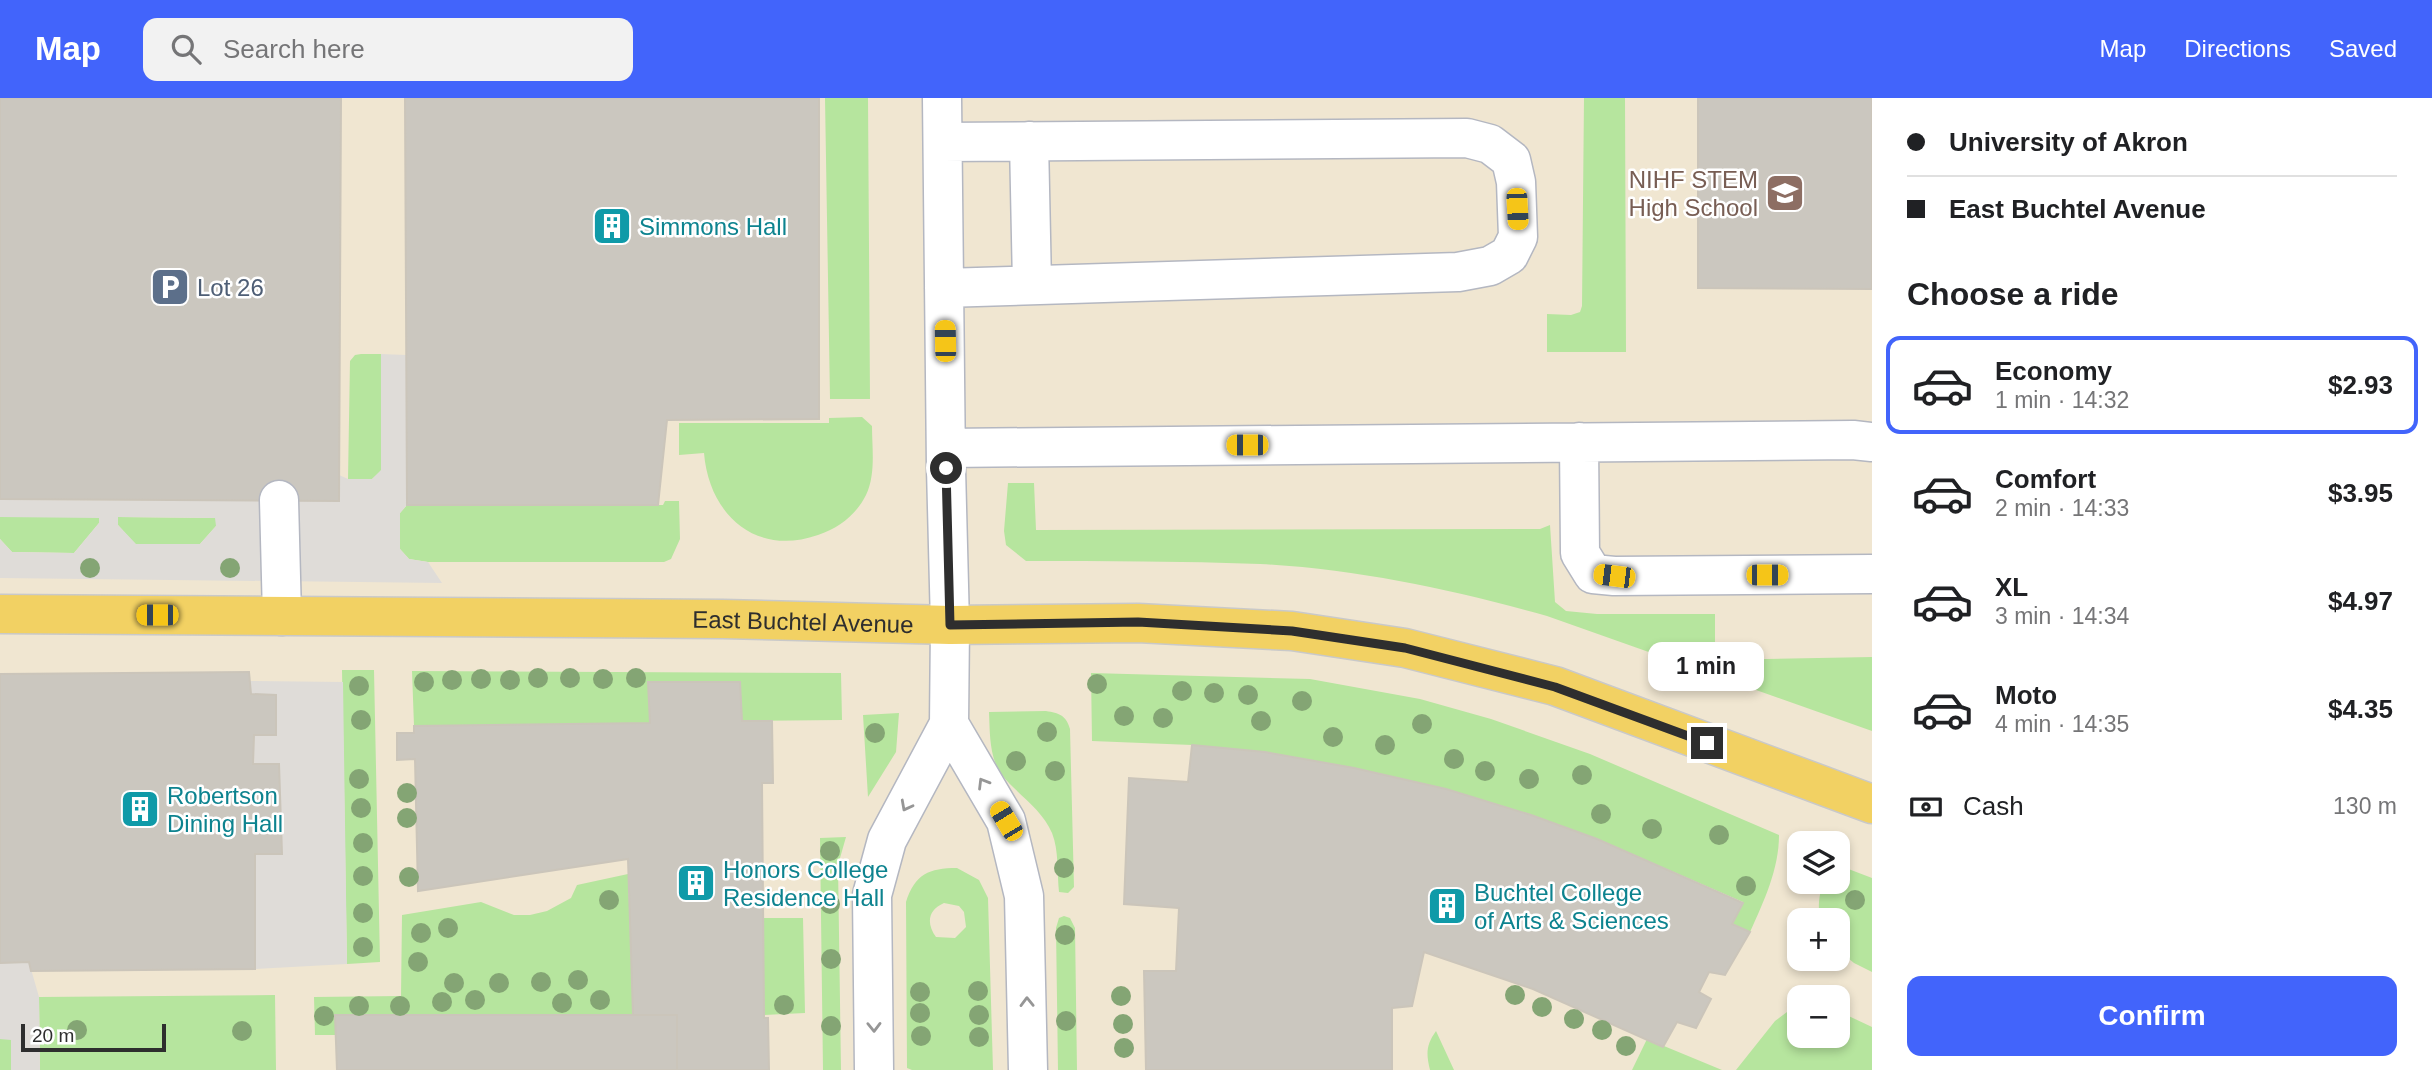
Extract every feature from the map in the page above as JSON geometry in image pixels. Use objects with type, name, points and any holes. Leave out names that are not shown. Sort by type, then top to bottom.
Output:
[{"type":"main road","name":"East Buchtel Avenue","points":[[0,614],[723,619],[950,625],[1138,622],[1292,631],[1405,648],[1555,687],[1872,804]]},
{"type":"street","points":[[874,1070],[872,895],[887,840],[948,724],[950,625],[942,98]]},
{"type":"street","points":[[943,142],[1466,138],[1490,144],[1511,160],[1516,181],[1518,237],[1509,255],[1490,267],[1458,272],[944,288]]},
{"type":"street","points":[[1029,141],[1032,285]]},
{"type":"street","points":[[946,448],[1853,440],[1872,442]]},
{"type":"street","points":[[1579,442],[1580,553],[1593,574],[1872,574]]},
{"type":"street","points":[[279,500],[282,616]]},
{"type":"street","points":[[948,724],[1006,821],[1024,896],[1028,1070]]},
{"type":"shaded area","points":[[0,98],[1872,98],[1872,1070],[0,1070]]},
{"type":"shaded area","points":[[381,354],[406,355],[407,505],[400,513],[400,549],[409,559],[428,562],[442,583],[0,578],[0,539],[12,552],[74,553],[99,523],[99,518],[0,517],[0,500],[338,501],[339,475],[348,479],[372,479],[381,470]],"holes":[[[118,517],[215,518],[216,526],[200,544],[136,544],[118,525]]]},
{"type":"shaded area","points":[[250,681],[343,682],[347,964],[255,969],[254,735],[276,735],[276,695],[251,694]]},
{"type":"shaded area","points":[[29,962],[39,997],[40,1070],[11,1070],[11,1040],[0,1039],[0,963]]},
{"type":"green space","points":[[825,98],[868,98],[870,399],[830,399]]},
{"type":"green space","points":[[1584,98],[1625,98],[1626,352],[1547,352],[1547,314],[1571,315],[1580,312],[1582,306]]},
{"type":"green space","points":[[381,354],[382,470],[372,479],[348,479],[350,361],[355,355]]},
{"type":"green space","points":[[862,417],[872,426],[872,470],[866,495],[852,515],[840,525],[818,535],[795,540],[774,540],[756,535],[739,525],[715,495],[704,453],[679,455],[679,423],[829,423],[829,418]]},
{"type":"green space","points":[[1008,483],[1034,483],[1036,530],[1540,529],[1550,525],[1555,602],[1566,611],[1597,614],[1715,614],[1715,660],[1872,657],[1872,731],[1547,616],[1405,582],[1260,564],[1026,561],[1006,545],[1004,531]]},
{"type":"green space","points":[[665,501],[679,501],[680,539],[671,559],[664,562],[428,562],[409,559],[400,549],[400,513],[407,505],[663,505]]},
{"type":"green space","points":[[0,517],[99,517],[99,523],[74,553],[12,552],[0,539]]},
{"type":"green space","points":[[118,517],[216,518],[216,526],[200,544],[135,544],[118,525]]},
{"type":"green space","points":[[342,670],[374,670],[380,962],[347,964]]},
{"type":"green space","points":[[412,671],[841,673],[842,720],[742,721],[740,682],[649,682],[650,723],[414,726]]},
{"type":"green space","points":[[1091,673],[1310,679],[1420,699],[1491,719],[1590,754],[1779,835],[1774,872],[1750,932],[1732,924],[1743,902],[1597,839],[1446,789],[1265,752],[1192,745],[1092,741]]},
{"type":"green space","points":[[1046,711],[1061,716],[1070,729],[1074,887],[1068,893],[1059,892],[1056,847],[1048,824],[1002,775],[991,745],[989,712]]},
{"type":"green space","points":[[899,713],[896,752],[868,797],[863,715]]},
{"type":"green space","points":[[846,837],[838,865],[841,1070],[823,1070],[820,838]]},
{"type":"green space","points":[[957,868],[979,880],[988,898],[993,1070],[912,1070],[907,1068],[906,902],[914,885],[924,874],[938,869]],"holes":[[[944,903],[959,906],[964,912],[966,927],[955,938],[936,937],[930,922],[932,913]]]},
{"type":"green space","points":[[1850,870],[1872,878],[1872,972],[1850,960],[1850,908],[1819,908],[1820,896],[1850,894]]},
{"type":"green space","points":[[628,874],[633,1015],[335,1015],[335,1035],[315,1035],[314,997],[401,996],[402,915],[481,902],[514,915],[530,915],[547,911],[571,898],[577,885]]},
{"type":"green space","points":[[764,918],[803,918],[805,1013],[764,1015]]},
{"type":"green space","points":[[1059,918],[1070,918],[1075,928],[1077,1070],[1058,1070],[1056,928]]},
{"type":"green space","points":[[275,995],[276,1070],[40,1070],[39,997]]},
{"type":"green space","points":[[1787,1012],[1787,1048],[1850,1048],[1850,1017],[1872,1027],[1872,1070],[1736,1070],[1775,1021]]},
{"type":"green space","points":[[1436,1031],[1454,1070],[1430,1070],[1428,1050]]},
{"type":"green space","points":[[0,1039],[11,1039],[11,1070],[0,1070]]},
{"type":"green space","points":[[1647,1039],[1722,1070],[1632,1070]]},
{"type":"building","name":"Lot 26","points":[[0,98],[341,98],[339,501],[0,499]]},
{"type":"building","name":"Simmons Hall","points":[[405,98],[819,98],[819,419],[667,420],[658,505],[407,505]]},
{"type":"building","name":"NIHF STEM High School","points":[[1698,98],[1872,98],[1872,289],[1698,288]]},
{"type":"building","name":"Robertson Dining Hall","points":[[249,672],[251,694],[276,695],[276,735],[254,735],[253,764],[279,764],[282,854],[255,854],[255,969],[31,971],[29,962],[0,963],[0,674]]},
{"type":"building","name":"Honors College Residence Hall","points":[[648,682],[740,682],[742,721],[772,721],[773,783],[762,783],[764,1018],[768,1018],[769,1070],[677,1070],[677,1015],[633,1015],[628,859],[418,891],[415,759],[397,760],[397,733],[414,733],[414,726],[650,723]]},
{"type":"building","name":"Buchtel College of Arts & Sciences","points":[[1192,745],[1265,752],[1354,768],[1446,789],[1531,815],[1597,839],[1743,903],[1732,924],[1750,932],[1725,975],[1709,972],[1699,992],[1711,999],[1696,1028],[1677,1022],[1663,1047],[1533,989],[1424,952],[1412,1006],[1392,1008],[1392,1070],[1146,1070],[1144,971],[1176,971],[1179,908],[1124,904],[1129,778],[1188,782]]},
{"type":"building","points":[[335,1015],[677,1015],[677,1070],[337,1070]]},
{"type":"place","name":"NIHF STEM High School","points":[[1785,193]]},
{"type":"place","name":"Simmons Hall","points":[[612,226]]},
{"type":"place","name":"Lot 26","points":[[170,287]]},
{"type":"place","name":"Robertson Dining Hall","points":[[140,809]]},
{"type":"place","name":"Honors College Residence Hall","points":[[696,883]]},
{"type":"place","name":"Buchtel College of Arts & Sciences","points":[[1447,906]]},
{"type":"route","points":[[946,468],[950,625],[1138,622],[1292,631],[1405,648],[1555,687],[1707,743]]}]
